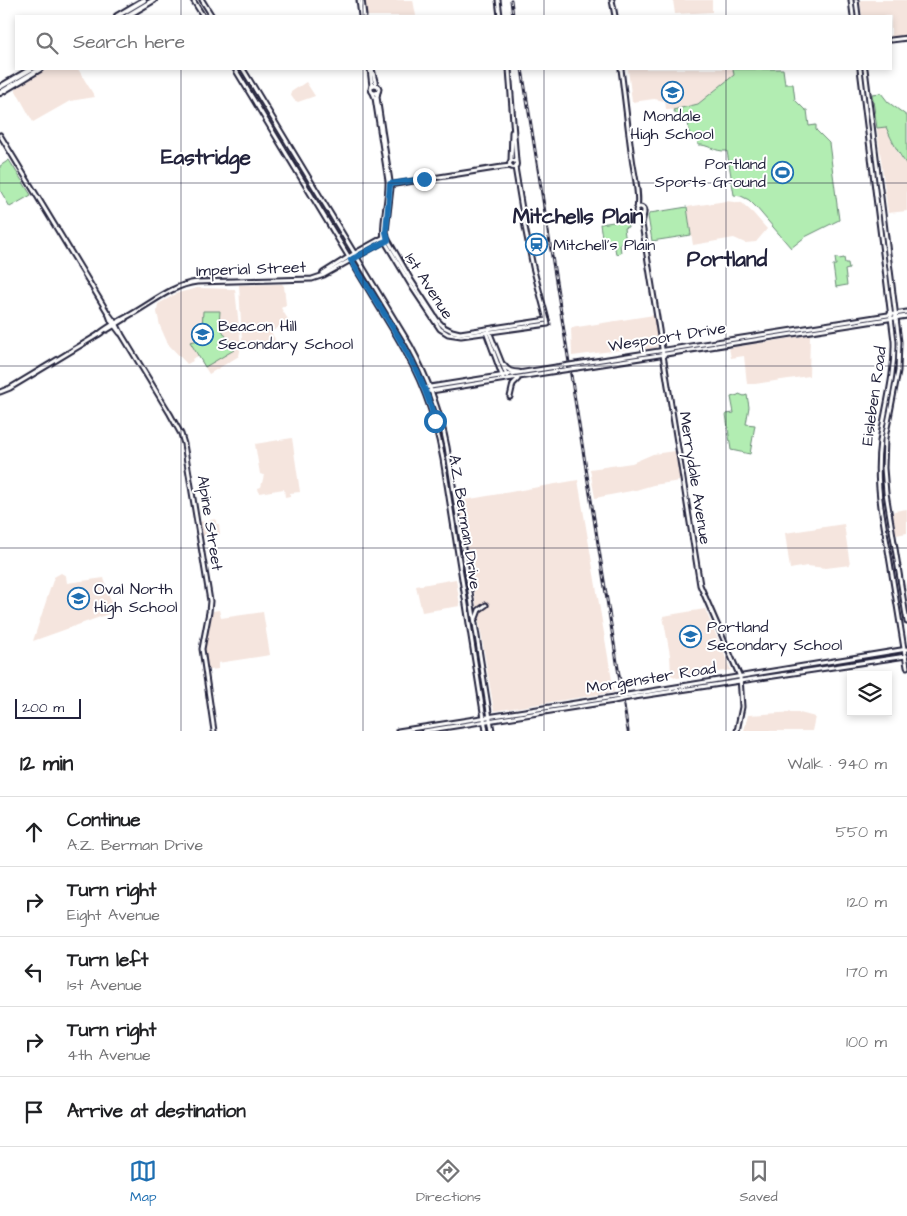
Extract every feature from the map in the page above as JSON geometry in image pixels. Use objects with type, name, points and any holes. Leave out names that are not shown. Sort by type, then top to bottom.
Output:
[{"type":"main road","points":[[119,15],[144,0]]},
{"type":"main road","points":[[128,15],[154,0]]},
{"type":"main road","points":[[193,0],[202,15]]},
{"type":"main road","points":[[202,0],[211,15]]},
{"type":"main road","points":[[360,0],[363,15]]},
{"type":"main road","points":[[498,0],[500,15]]},
{"type":"main road","points":[[612,0],[615,15]]},
{"type":"main road","points":[[851,0],[853,15]]},
{"type":"main road","points":[[856,0],[858,15]]},
{"type":"main road","points":[[892,40],[907,38]]},
{"type":"main road","points":[[0,88],[29,70]]},
{"type":"main road","points":[[0,93],[38,70]]},
{"type":"main road","name":"A.Z. Berman Drive","points":[[236,70],[404,348],[424,390],[433,416],[444,466],[486,731]]},
{"type":"main road","name":"A.Z. Berman Drive","points":[[244,70],[410,345],[431,389],[447,447],[492,731]]},
{"type":"main road","points":[[371,70],[374,86],[378,88],[377,97],[389,184],[386,238]]},
{"type":"main road","points":[[389,184],[502,167],[513,163],[509,70]]},
{"type":"main road","points":[[621,70],[639,208],[637,212],[640,215],[644,214],[644,210],[639,208]]},
{"type":"main road","name":"Eisleben Road","points":[[860,70],[898,342],[896,383],[884,443],[884,473],[907,622]]},
{"type":"main road","name":"Eisleben Road","points":[[865,70],[894,316],[893,367],[880,442],[878,472],[881,507],[906,649],[907,667]]},
{"type":"main road","points":[[374,86],[370,90],[375,98],[389,184]]},
{"type":"main road","points":[[373,93],[378,92]]},
{"type":"main road","name":"Alpine Street","points":[[0,135],[180,432],[184,444],[210,601],[202,649],[214,731]]},
{"type":"main road","name":"1st Avenue","points":[[386,238],[428,308],[451,333],[487,331],[547,322],[533,267],[513,163]]},
{"type":"main road","name":"Merrydale Avenue","points":[[638,214],[642,221],[700,585],[740,677],[742,709],[737,731]]},
{"type":"main road","name":"Merrydale Avenue","points":[[642,221],[644,214]]},
{"type":"main road","name":"Imperial Street","points":[[0,392],[10,388],[174,289],[189,283],[306,280],[321,276],[386,238]]},
{"type":"main road","name":"Wespoort Drive","points":[[505,378],[530,371],[577,366],[894,316],[907,312]]},
{"type":"main road","name":"Wespoort Drive","points":[[894,316],[907,316]]},
{"type":"main road","points":[[487,331],[500,358],[509,371],[530,371]]},
{"type":"main road","points":[[487,331],[505,378]]},
{"type":"main road","points":[[500,358],[505,378]]},
{"type":"main road","name":"Wespoort Drive","points":[[424,390],[521,377],[556,369]]},
{"type":"main road","points":[[510,396],[513,384],[521,377]]},
{"type":"main road","points":[[475,622],[477,612],[486,605]]},
{"type":"main road","name":"Morgenster Road","points":[[628,697],[906,649]]},
{"type":"main road","name":"Morgenster Road","points":[[424,731],[614,699],[740,682],[906,656]]},
{"type":"main road","name":"Morgenster Road","points":[[398,731],[484,720]]},
{"type":"shaded area","points":[[363,0],[413,0],[416,15],[366,15]]},
{"type":"shaded area","points":[[673,0],[712,0],[712,12],[675,14]]},
{"type":"shaded area","points":[[860,0],[907,0],[907,34],[892,37],[892,15],[862,15]]},
{"type":"shaded area","points":[[45,70],[79,70],[95,97],[70,101],[33,122],[15,89]]},
{"type":"shaded area","name":"Mondale High School","points":[[628,70],[733,70],[734,75],[698,104],[673,110],[666,109],[665,101],[654,99],[632,102]]},
{"type":"shaded area","points":[[306,82],[315,96],[298,102],[294,100],[290,94],[291,92]]},
{"type":"shaded area","points":[[886,126],[899,155],[907,165],[907,211],[888,213],[877,128]]},
{"type":"shaded area","points":[[726,201],[742,203],[767,229],[756,242],[745,243],[734,238],[693,245],[687,207]]},
{"type":"shaded area","points":[[282,284],[284,286],[286,305],[281,308],[289,321],[271,332],[275,339],[270,349],[248,350],[242,340],[239,285]]},
{"type":"shaded area","name":"Beacon Hill Secondary School","points":[[197,288],[235,289],[241,346],[239,356],[209,374],[198,356],[187,364],[168,344],[160,326],[157,312],[158,304],[178,293]]},
{"type":"shaded area","points":[[654,315],[658,345],[655,348],[647,350],[644,347],[572,356],[571,328]]},
{"type":"shaded area","points":[[810,335],[809,376],[747,384],[744,356],[731,358],[729,348]]},
{"type":"shaded area","points":[[292,438],[300,492],[290,493],[290,496],[285,497],[284,489],[259,493],[258,488],[261,487],[264,475],[260,474],[255,444]]},
{"type":"shaded area","points":[[675,451],[680,481],[595,498],[590,469],[632,463],[653,454]]},
{"type":"shaded area","points":[[578,480],[614,692],[494,711],[459,501]]},
{"type":"shaded area","points":[[907,509],[907,533],[896,535],[894,511]]},
{"type":"shaded area","points":[[216,519],[216,524],[219,524],[220,534],[203,536],[200,522]]},
{"type":"shaded area","points":[[844,524],[850,565],[826,568],[807,566],[790,569],[785,533]]},
{"type":"shaded area","name":"Oval North High School","points":[[61,573],[66,576],[67,583],[104,578],[114,612],[33,641],[54,577]]},
{"type":"shaded area","points":[[456,579],[460,606],[422,612],[416,586]]},
{"type":"shaded area","name":"Portland Secondary School","points":[[705,609],[731,670],[677,678],[671,675],[670,655],[663,616]]},
{"type":"shaded area","points":[[219,610],[221,618],[263,612],[270,655],[218,663],[218,669],[210,670],[207,668],[204,649],[213,611]]},
{"type":"shaded area","points":[[796,712],[815,717],[812,731],[744,731],[748,715]]},
{"type":"green space","name":"Portland Sports Ground","points":[[733,70],[783,70],[785,84],[793,84],[795,100],[807,110],[809,126],[816,125],[816,130],[829,143],[839,220],[805,237],[791,248],[749,200],[734,195],[727,151],[698,145],[697,138],[690,139],[688,121],[681,121],[673,110],[698,104],[734,75]]},
{"type":"green space","points":[[881,93],[888,102],[907,116],[907,165],[895,147],[886,127],[877,128],[872,94]]},
{"type":"green space","points":[[9,160],[31,195],[10,207],[0,190],[0,166]]},
{"type":"green space","points":[[687,207],[691,235],[652,241],[648,216],[650,213]]},
{"type":"green space","points":[[627,220],[628,227],[624,228],[626,243],[620,244],[621,253],[616,254],[614,243],[603,244],[600,224]]},
{"type":"green space","points":[[835,258],[844,258],[845,263],[848,263],[849,269],[845,270],[847,285],[836,287],[833,265],[836,265]]},
{"type":"green space","points":[[203,311],[220,311],[219,325],[234,350],[205,367],[190,342],[199,340]]},
{"type":"green space","points":[[739,394],[747,395],[749,407],[746,424],[755,425],[750,454],[731,450],[726,414],[734,413],[731,397]]},
{"type":"railway","points":[[511,0],[513,15]]},
{"type":"railway","points":[[522,70],[628,731]]},
{"type":"place","name":"Mondale High School","points":[[672,92]]},
{"type":"place","name":"Portland Sports Ground","points":[[782,173]]},
{"type":"place","name":"Mitchell's Plain","points":[[537,245]]},
{"type":"place","name":"Beacon Hill Secondary School","points":[[202,335]]},
{"type":"place","name":"Oval North High School","points":[[78,598]]},
{"type":"place","name":"Portland Secondary School","points":[[691,636]]},
{"type":"district","name":"Eastridge","points":[[206,157]]},
{"type":"district","name":"Mitchells Plain","points":[[578,216]]},
{"type":"district","name":"Portland","points":[[727,259]]},
{"type":"route","points":[[424,179],[390,184],[386,232],[388,240],[351,260],[410,360],[425,392],[435,421]]}]
